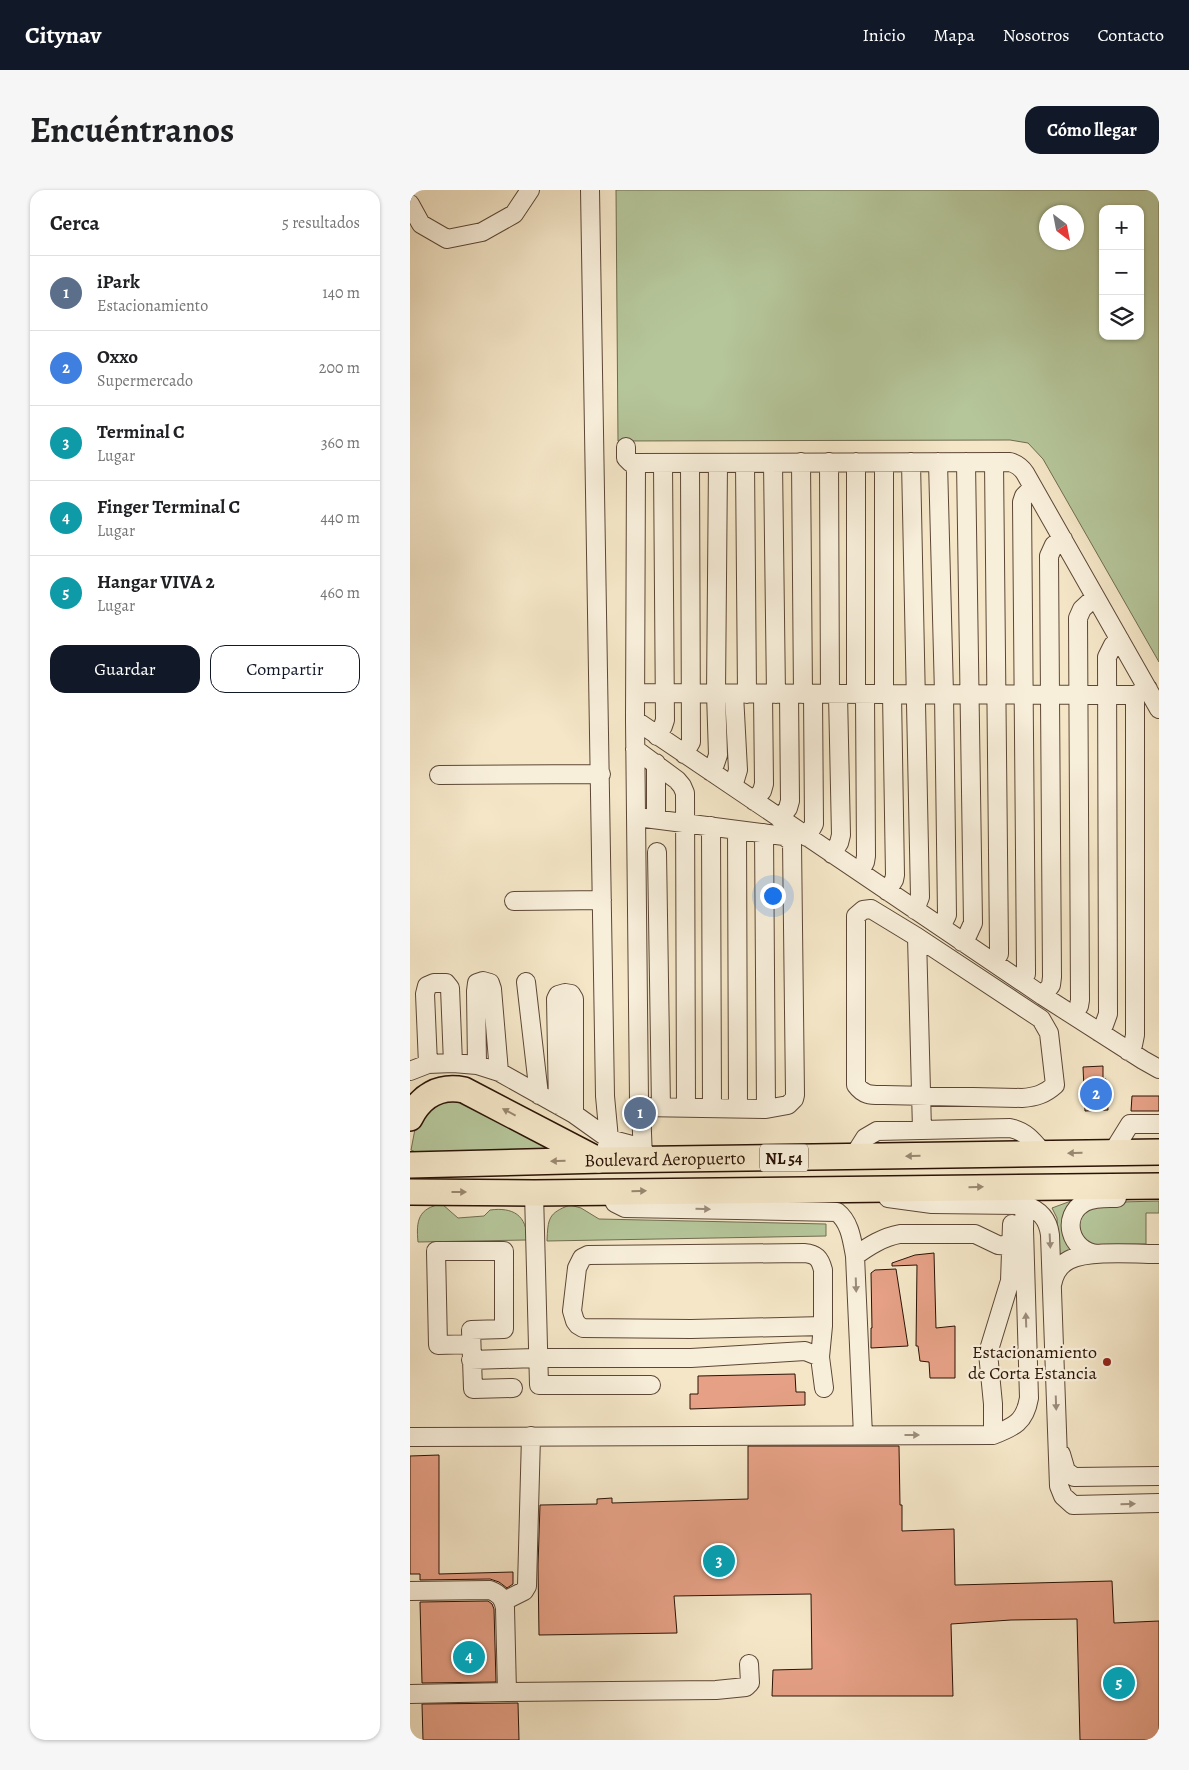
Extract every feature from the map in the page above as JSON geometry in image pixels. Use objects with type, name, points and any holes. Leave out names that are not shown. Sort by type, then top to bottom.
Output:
[{"type":"highway","points":[[410,1118],[419,1103],[432,1093],[447,1089],[464,1090],[603,1153]]},
{"type":"highway","name":"Boulevard Aeropuerto","points":[[410,1165],[603,1153],[853,1157],[1159,1152]]},
{"type":"highway","name":"Boulevard Aeropuerto","points":[[410,1192],[534,1193],[810,1189],[1019,1196],[1159,1186]]},
{"type":"street","points":[[410,204],[421,224],[447,239],[482,232],[514,214],[530,190]]},
{"type":"street","points":[[590,190],[605,1096],[603,1153]]},
{"type":"street","points":[[626,447],[627,460],[630,463],[1010,462],[1019,466],[1033,486],[1120,640],[1142,692],[1159,709]]},
{"type":"street","points":[[801,462],[788,694],[841,836],[832,854]]},
{"type":"street","points":[[754,801],[762,791],[788,694],[829,462]]},
{"type":"street","points":[[856,462],[860,694],[866,856],[860,872]]},
{"type":"street","points":[[884,462],[888,694],[895,875],[887,891]]},
{"type":"street","points":[[911,462],[920,898],[915,910]]},
{"type":"street","points":[[938,462],[947,915],[941,927]]},
{"type":"street","points":[[962,942],[973,923],[966,462]]},
{"type":"street","points":[[993,962],[999,949],[994,462]]},
{"type":"street","points":[[636,463],[635,749],[639,1101],[641,1107],[643,1154]]},
{"type":"street","points":[[684,754],[691,742],[690,463]]},
{"type":"street","points":[[710,771],[718,755],[716,694],[718,463]]},
{"type":"street","points":[[745,463],[814,824],[808,837]]},
{"type":"street","points":[[773,463],[788,694],[790,801],[788,808],[780,819]]},
{"type":"street","points":[[657,736],[664,726],[665,720],[663,464]]},
{"type":"street","points":[[1021,981],[1026,974],[1022,502],[1024,496],[1033,486]]},
{"type":"street","points":[[1043,996],[1050,985],[1052,977],[1049,556],[1054,545],[1063,539]]},
{"type":"street","points":[[1073,1015],[1079,1006],[1080,1000],[1078,618],[1082,609],[1096,597]]},
{"type":"street","points":[[1099,1032],[1108,1014],[1107,657],[1112,645],[1120,640]]},
{"type":"street","points":[[635,693],[1106,694],[1142,692]]},
{"type":"street","points":[[1128,1051],[1133,1045],[1136,1035],[1142,692]]},
{"type":"street","points":[[730,785],[735,780],[738,770],[788,694]]},
{"type":"street","points":[[635,720],[1043,996],[1159,1069]]},
{"type":"street","points":[[635,749],[677,780],[684,790],[686,1108]]},
{"type":"street","points":[[656,763],[656,819]]},
{"type":"street","points":[[439,776],[600,774]]},
{"type":"street","points":[[637,817],[764,833],[784,836],[790,839],[792,842],[794,985],[794,1099],[792,1102],[782,1107],[766,1109],[641,1107]]},
{"type":"street","points":[[711,826],[712,1108]]},
{"type":"street","points":[[737,830],[738,1108]]},
{"type":"street","points":[[764,833],[766,1109]]},
{"type":"street","points":[[658,852],[660,1107]]},
{"type":"street","points":[[637,853],[684,852]]},
{"type":"street","points":[[514,901],[602,900]]},
{"type":"street","points":[[871,909],[917,937],[1041,1019],[1049,1033],[1055,1085],[1047,1093],[1028,1098],[921,1096],[865,1094],[856,1085],[856,916],[863,910],[871,909]]},
{"type":"street","points":[[917,937],[922,1130]]},
{"type":"street","points":[[477,1065],[476,991],[478,983],[483,981],[490,984],[492,989],[499,1072]]},
{"type":"street","points":[[526,982],[539,1095]]},
{"type":"street","points":[[428,1064],[425,994],[427,986],[434,983],[446,983],[450,988],[453,1063]]},
{"type":"street","points":[[565,992],[571,994],[574,999],[566,1109],[556,999],[558,995],[565,992]]},
{"type":"street","points":[[410,1071],[428,1064],[453,1063],[477,1065],[499,1072],[566,1109],[603,1153]]},
{"type":"street","points":[[1112,1153],[1130,1124],[1159,1124]]},
{"type":"street","points":[[853,1157],[865,1138],[877,1131],[1010,1128],[1020,1130],[1030,1137],[1044,1154]]},
{"type":"street","points":[[610,1192],[615,1203],[625,1208],[837,1212],[844,1217],[855,1256],[863,1435]]},
{"type":"street","points":[[534,1193],[539,1385],[650,1385]]},
{"type":"street","points":[[993,1434],[993,1404],[988,1353],[1010,1281],[1012,1246],[1019,1196]]},
{"type":"street","points":[[1019,1196],[1041,1213],[1049,1227],[1059,1486],[1063,1496],[1073,1505],[1159,1503]]},
{"type":"street","points":[[410,1437],[993,1434],[1009,1429],[1025,1416],[1029,1398],[1024,1229],[1019,1196]]},
{"type":"street","points":[[1097,1254],[1085,1251],[1079,1247],[1072,1235],[1071,1220],[1078,1207],[1091,1200],[1098,1199],[1159,1197]]},
{"type":"street","points":[[855,1256],[877,1241],[900,1234],[975,1234],[998,1245],[1012,1246]]},
{"type":"street","points":[[513,1388],[472,1389],[471,1352],[471,1330],[504,1329],[504,1251],[436,1251],[438,1345],[471,1352],[537,1358],[692,1358],[799,1351],[805,1351],[820,1357]]},
{"type":"street","points":[[822,1326],[690,1329],[583,1328],[578,1325],[573,1316],[576,1268],[582,1258],[588,1254],[811,1254],[817,1256],[821,1261],[823,1270],[822,1326],[820,1357],[824,1388]]},
{"type":"street","points":[[1052,1293],[1054,1278],[1062,1265],[1070,1259],[1097,1254],[1159,1254]]},
{"type":"street","points":[[593,1358],[606,1328]]},
{"type":"street","points":[[1057,1432],[1064,1466],[1066,1471],[1074,1477],[1159,1476]]},
{"type":"street","points":[[504,1601],[524,1591],[527,1586],[530,1436]]},
{"type":"street","points":[[410,1590],[490,1590],[498,1594],[504,1601],[507,1692]]},
{"type":"street","points":[[410,1694],[716,1690],[746,1687],[750,1683],[749,1664]]},
{"type":"green space","points":[[616,190],[1159,190],[1159,662],[1043,459],[1028,443],[1010,440],[618,441]]},
{"type":"green space","points":[[460,1096],[574,1155],[418,1153],[411,1150],[415,1129],[434,1103]]},
{"type":"green space","points":[[1071,1201],[1065,1213],[1078,1250],[1060,1264],[1057,1218],[1052,1208]]},
{"type":"green space","points":[[1159,1201],[1159,1213],[1146,1213],[1146,1244],[1087,1245],[1070,1228],[1084,1203]]},
{"type":"green space","points":[[442,1204],[458,1218],[484,1216],[490,1210],[498,1209],[517,1214],[524,1224],[527,1240],[418,1242],[418,1222],[423,1212]]},
{"type":"green space","points":[[570,1205],[581,1208],[599,1219],[826,1224],[826,1236],[547,1241],[549,1222],[553,1214]]},
{"type":"building","points":[[1103,1066],[1103,1078],[1106,1079],[1108,1110],[1085,1111],[1083,1067]]},
{"type":"building","points":[[1132,1096],[1159,1096],[1159,1111],[1131,1111]]},
{"type":"building","points":[[934,1253],[936,1328],[955,1326],[955,1378],[930,1378],[929,1362],[920,1361],[918,1346],[916,1346],[917,1265],[892,1266],[892,1263],[915,1255]]},
{"type":"building","points":[[896,1269],[908,1346],[871,1348],[871,1273],[875,1270]]},
{"type":"building","points":[[795,1374],[796,1392],[805,1392],[805,1405],[690,1409],[690,1394],[698,1394],[698,1376]]},
{"type":"building","points":[[748,1446],[899,1446],[902,1531],[954,1529],[955,1585],[1112,1581],[1114,1623],[1159,1621],[1159,1740],[1080,1740],[1077,1619],[1011,1620],[951,1624],[953,1696],[772,1696],[773,1670],[812,1669],[811,1594],[674,1596],[677,1633],[539,1635],[538,1566],[540,1505],[597,1504],[597,1499],[612,1498],[612,1503],[748,1499]]},
{"type":"building","points":[[439,1455],[439,1574],[513,1572],[513,1584],[507,1588],[499,1582],[490,1579],[420,1580],[420,1574],[410,1574],[410,1456]]},
{"type":"building","points":[[488,1601],[494,1609],[496,1682],[422,1683],[420,1602]]},
{"type":"building","points":[[518,1703],[519,1740],[423,1740],[422,1704]]},
{"type":"place","name":"Oxxo","points":[[1096,1094]]},
{"type":"place","name":"iPark","points":[[640,1113]]},
{"type":"place","name":"Estacionamiento de Corta Estancia","points":[[1107,1362]]},
{"type":"place","name":"Terminal C","points":[[719,1561]]},
{"type":"place","name":"Finger Terminal C","points":[[469,1657]]},
{"type":"place","name":"Hangar VIVA 2","points":[[1119,1683]]}]
